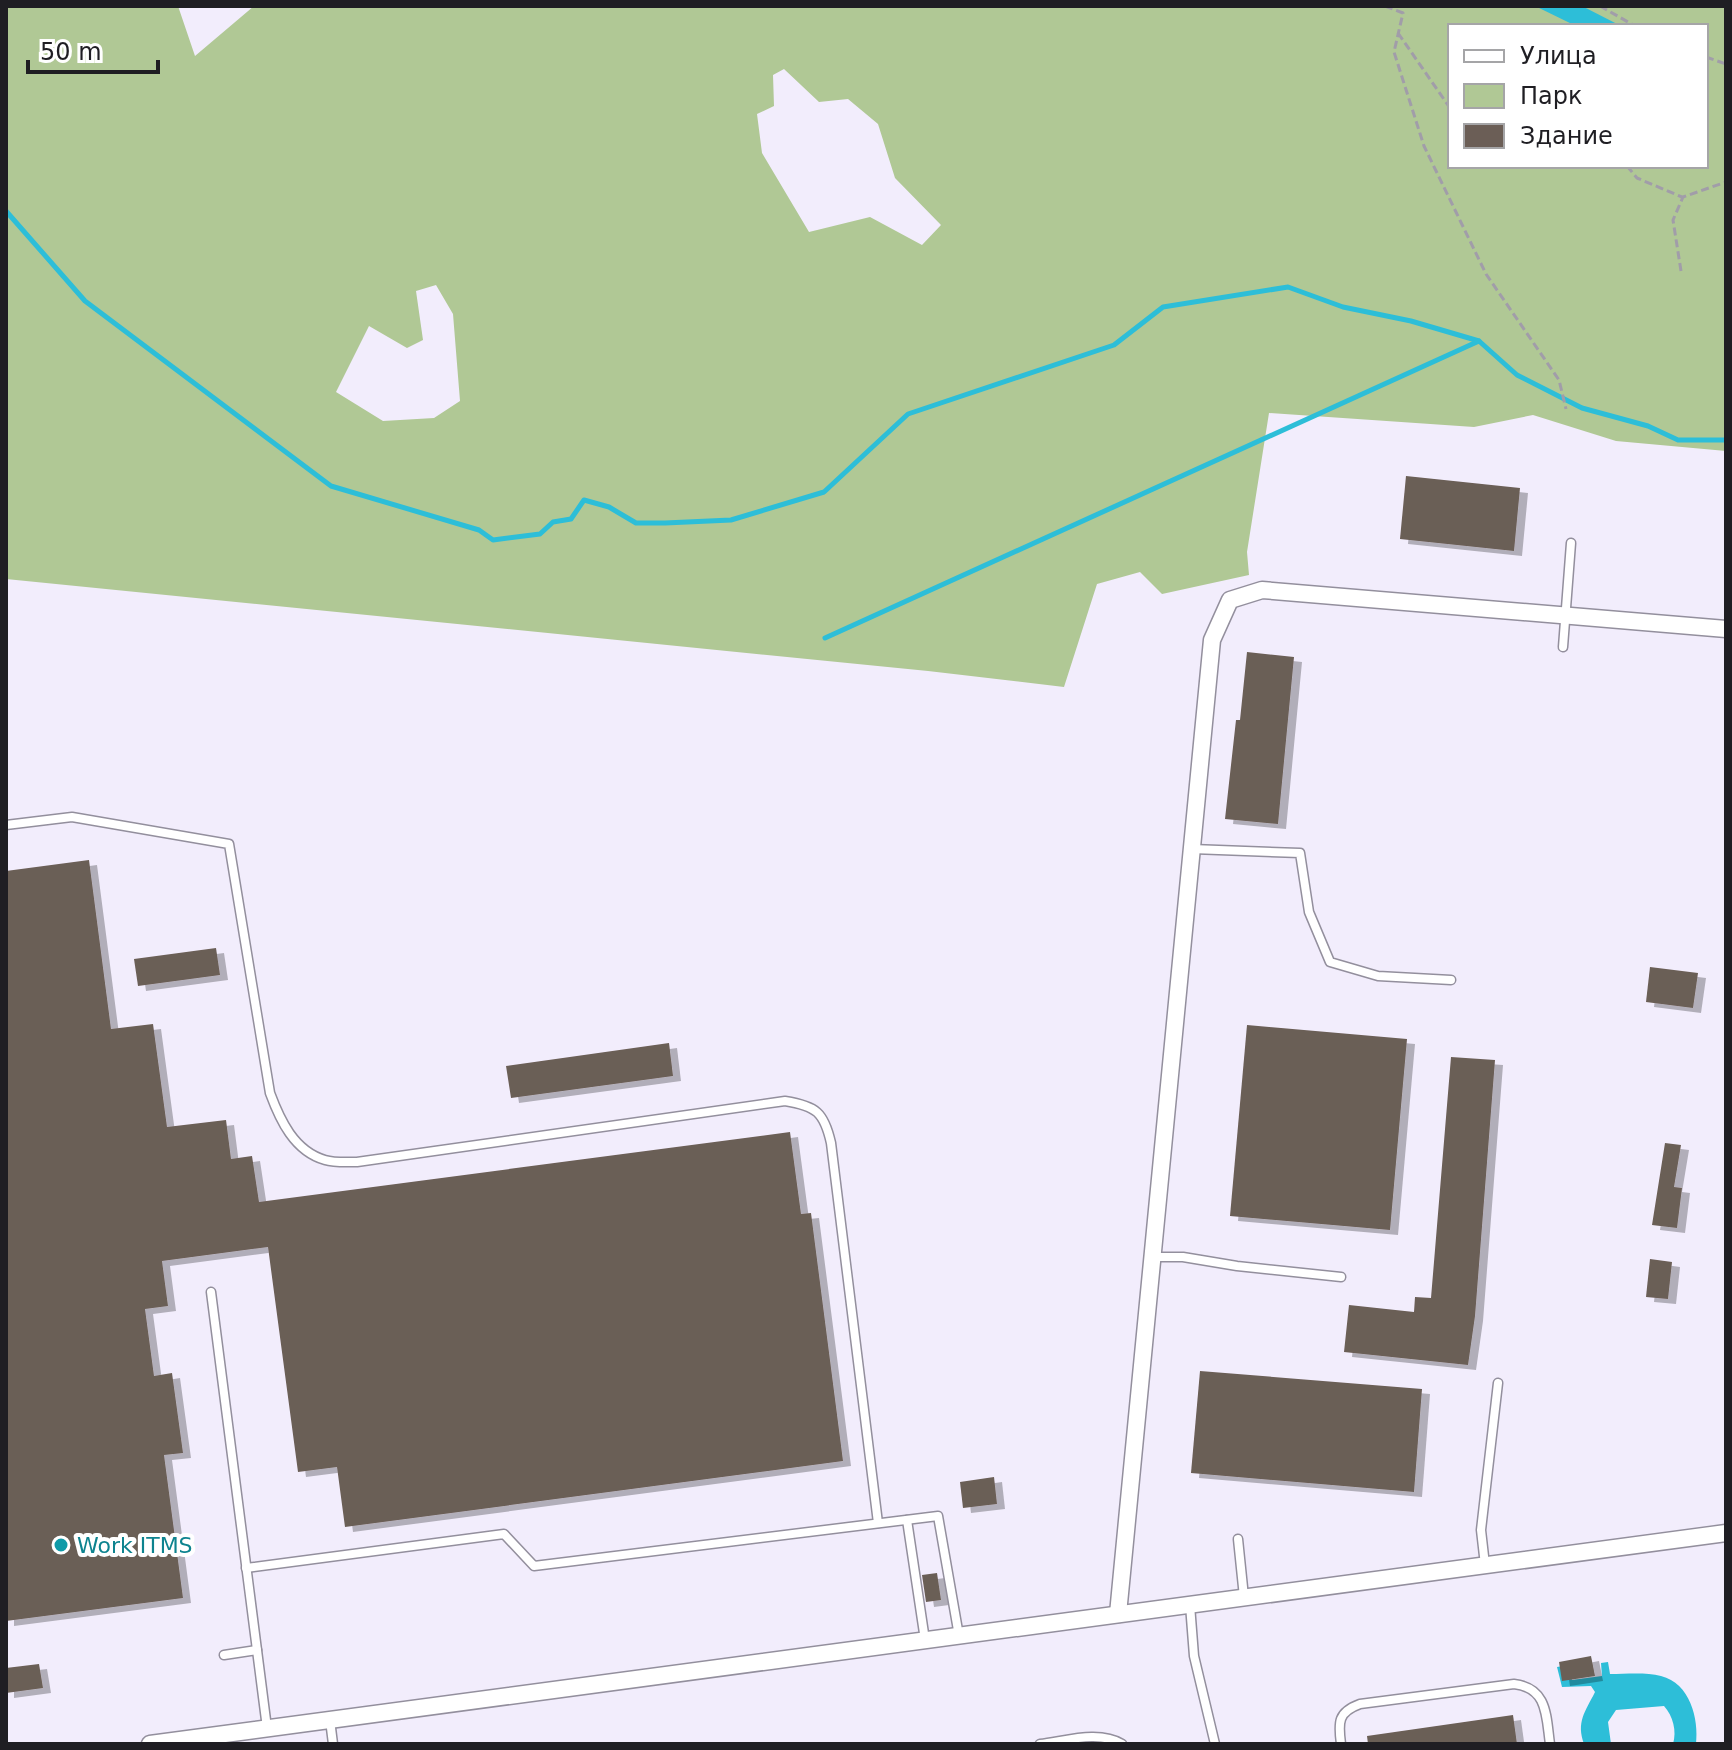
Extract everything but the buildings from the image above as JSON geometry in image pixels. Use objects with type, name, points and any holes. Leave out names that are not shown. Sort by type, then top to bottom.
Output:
[{"type":"street","points":[[1118,1614],[1212,640],[1230,600],[1262,590],[1726,629]]},
{"type":"street","points":[[150,1744],[1726,1533]]},
{"type":"lane","points":[[1563,647],[1571,543]]},
{"type":"lane","points":[[6,825],[72,817],[229,844],[270,1093],[281,1122],[302,1148],[325,1160],[357,1162],[785,1101],[809,1105],[826,1121],[831,1143],[878,1523]]},
{"type":"lane","points":[[1192,849],[1300,853],[1309,912],[1330,962],[1378,976],[1451,980]]},
{"type":"lane","points":[[1153,1257],[1183,1257],[1341,1277]]},
{"type":"lane","points":[[211,1292],[267,1728]]},
{"type":"lane","points":[[1485,1565],[1481,1530],[1498,1383]]},
{"type":"lane","points":[[246,1568],[504,1534],[534,1566],[938,1516],[959,1636]]},
{"type":"lane","points":[[907,1520],[925,1640]]},
{"type":"lane","points":[[1238,1539],[1244,1597]]},
{"type":"lane","points":[[1190,1605],[1194,1656],[1215,1744]]},
{"type":"lane","points":[[224,1655],[257,1650]]},
{"type":"lane","points":[[1341,1744],[1341,1719],[1347,1709],[1360,1704],[1514,1684],[1528,1685],[1540,1697],[1546,1712],[1550,1744]]},
{"type":"lane","points":[[330,1720],[333,1744]]},
{"type":"lane","points":[[1040,1744],[1096,1737],[1113,1739],[1122,1744]]},
{"type":"path","points":[[1385,6],[1403,13],[1394,52],[1424,146],[1486,274],[1559,380],[1566,409]]},
{"type":"path","points":[[1600,6],[1632,24]]},
{"type":"path","points":[[1398,33],[1448,105]]},
{"type":"path","points":[[1629,168],[1637,178],[1683,197],[1726,182]]},
{"type":"path","points":[[1681,271],[1673,220],[1683,197]]},
{"type":"green space","points":[[6,6],[178,6],[195,56],[254,6],[1726,6],[1726,451],[1616,441],[1533,415],[1474,427],[1269,413],[1247,552],[1249,575],[1162,594],[1140,572],[1097,584],[1064,687],[6,579]],"holes":[[[784,69],[819,102],[848,99],[878,124],[895,178],[941,225],[922,245],[870,217],[809,232],[762,153],[757,114],[774,106],[773,75]],[[436,285],[453,314],[460,401],[434,418],[383,421],[336,392],[369,326],[407,348],[423,340],[416,291]]]},
{"type":"water","points":[[1535,6],[1582,6],[1617,24],[1572,24]]},
{"type":"water","points":[[1608,1662],[1610,1674],[1661,1676],[1679,1686],[1694,1713],[1696,1744],[1673,1744],[1673,1724],[1664,1706],[1616,1710],[1608,1722],[1611,1744],[1584,1744],[1581,1723],[1595,1692],[1591,1686],[1562,1687],[1557,1667],[1569,1665],[1572,1680],[1602,1676],[1601,1663]]},
{"type":"waterway","points":[[6,211],[85,301],[331,486],[479,530],[493,540],[540,534],[553,522],[571,519],[584,500],[609,507],[636,523],[665,523],[731,520],[824,492],[908,414],[1114,345],[1163,307],[1288,287],[1343,307],[1411,321],[1479,341],[1517,375],[1582,408],[1648,426],[1678,440],[1726,440]]},
{"type":"waterway","points":[[825,638],[1479,341]]},
{"type":"place","name":"Work ITMS","points":[[61,1545]]}]
